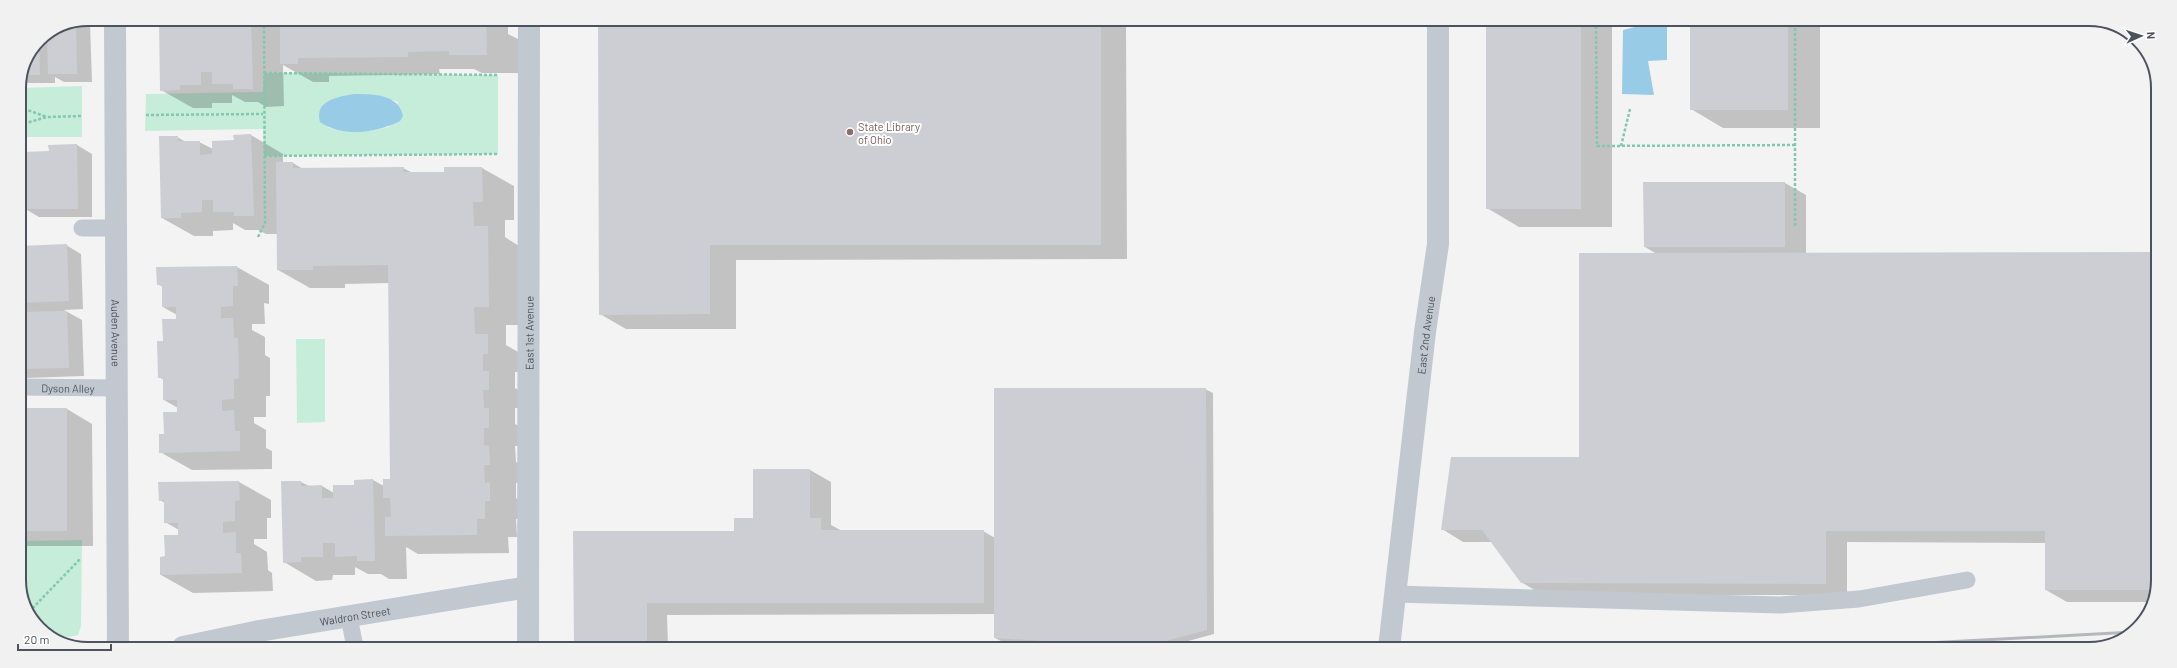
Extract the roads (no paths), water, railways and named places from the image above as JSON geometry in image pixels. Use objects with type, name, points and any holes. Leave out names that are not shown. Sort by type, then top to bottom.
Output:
[{"type":"street","name":"Auden Avenue","points":[[115,26],[118,642]]},
{"type":"street","name":"East 1st Avenue","points":[[528,642],[529,26]]},
{"type":"street","name":"East 2nd Avenue","points":[[1390,642],[1425,332],[1438,244],[1438,26]]},
{"type":"street","name":"Waldron Street","points":[[207,642],[259,631],[528,587]]},
{"type":"lane","points":[[82,228],[116,228]]},
{"type":"lane","name":"Dyson Alley","points":[[26,387],[116,388]]},
{"type":"lane","points":[[1395,594],[1780,605],[1859,599],[1967,580]]},
{"type":"lane","points":[[349,617],[354,642]]},
{"type":"water","points":[[1639,26],[1667,26],[1667,60],[1648,61],[1654,95],[1622,94],[1623,30]]},
{"type":"water","points":[[354,94],[377,95],[391,99],[401,109],[403,116],[400,121],[391,125],[370,131],[360,132],[339,130],[320,122],[319,115],[324,104],[335,98]]},
{"type":"railway","points":[[1945,642],[2122,633]]},
{"type":"place","name":"State Library of Ohio","points":[[850,132]]}]
